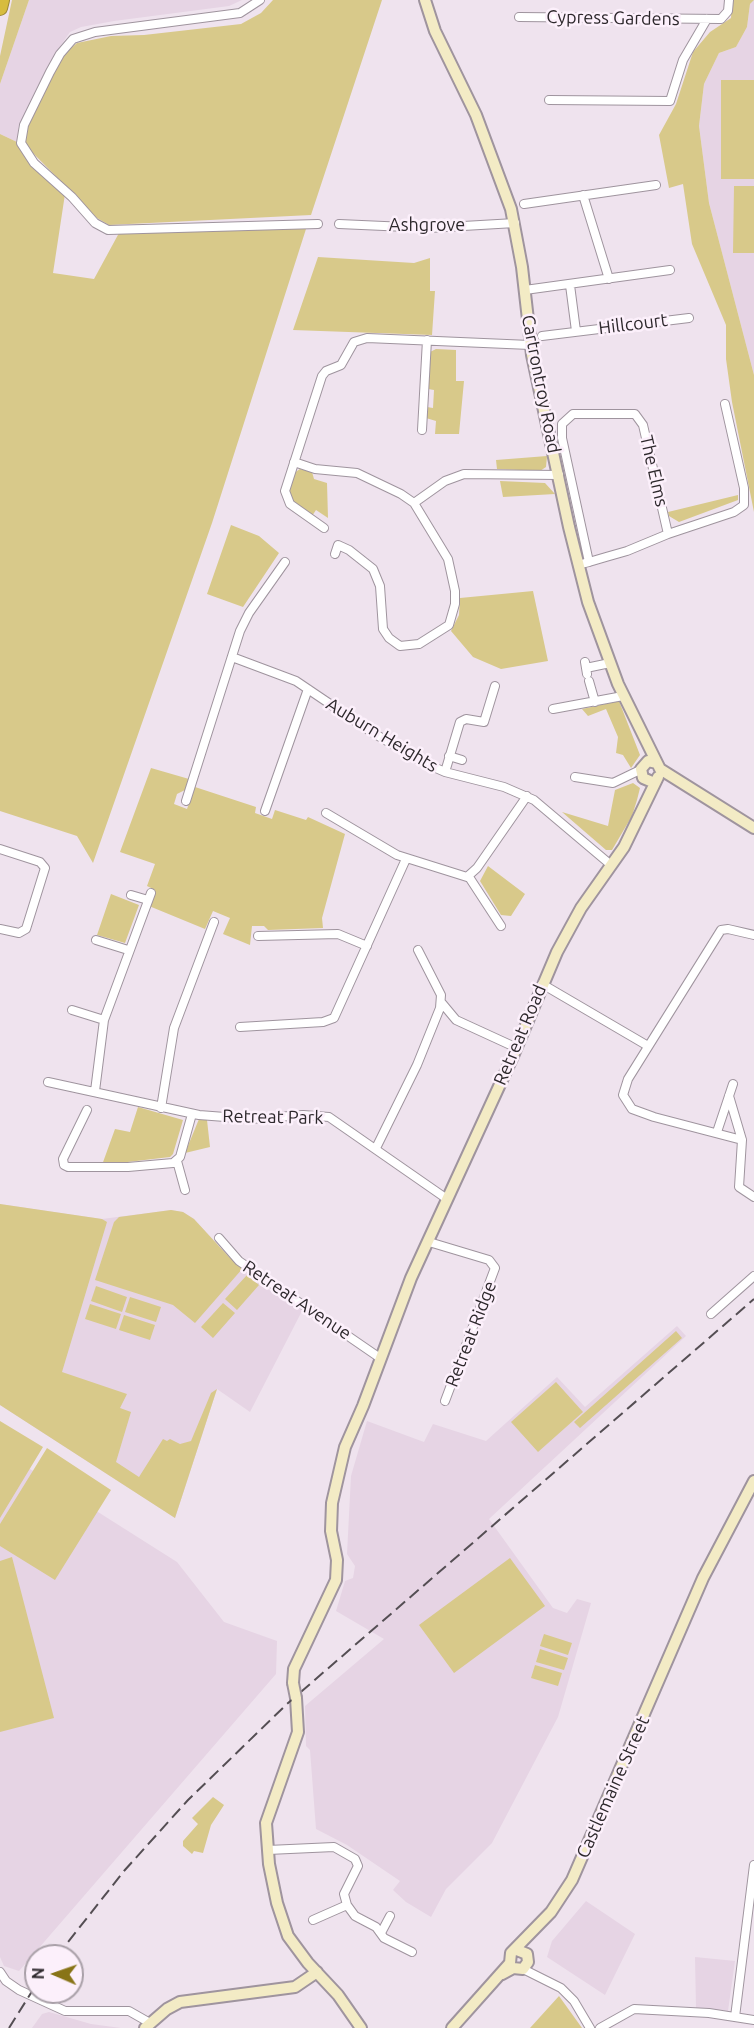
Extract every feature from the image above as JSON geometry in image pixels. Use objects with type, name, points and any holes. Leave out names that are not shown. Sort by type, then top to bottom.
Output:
[{"type":"highway","points":[[0,8],[2,0]]},
{"type":"street","points":[[260,0],[240,13],[87,33],[73,39],[60,54],[50,72],[24,124],[21,143],[34,163],[62,186],[95,223],[108,230],[318,224]]},
{"type":"street","name":"Cartrontroy Road","points":[[425,0],[435,31],[476,115],[515,223],[530,345],[559,476],[583,564],[588,603],[623,696],[643,737],[653,772]]},
{"type":"street","name":"Cypress Gardens","points":[[519,17],[721,19],[728,11],[729,0]]},
{"type":"street","name":"Cypress Gardens","points":[[549,100],[670,101],[683,60],[707,19]]},
{"type":"street","points":[[524,204],[656,185]]},
{"type":"street","points":[[583,195],[609,279]]},
{"type":"street","name":"Ashgrove","points":[[339,224],[429,228],[515,223]]},
{"type":"street","points":[[525,290],[670,270]]},
{"type":"street","name":"Hillcourt","points":[[570,285],[576,331]]},
{"type":"street","name":"Hillcourt","points":[[542,336],[689,318]]},
{"type":"street","points":[[324,528],[286,499],[285,488],[324,372],[341,365],[354,342],[367,338],[530,345]]},
{"type":"street","points":[[422,430],[428,340]]},
{"type":"street","name":"The Elms","points":[[668,534],[644,424],[639,417],[630,413],[570,414],[562,424],[562,438],[583,564],[627,551],[668,534],[734,512],[744,505],[744,488],[725,404]]},
{"type":"street","points":[[294,462],[326,471],[357,473],[401,494],[414,503],[444,550],[454,579],[455,604],[449,626],[432,638],[414,645],[400,646],[392,642],[383,629],[380,586],[373,569],[350,550],[338,545],[335,554]]},
{"type":"street","points":[[414,503],[445,481],[464,474],[559,476]]},
{"type":"street","points":[[186,801],[244,621],[285,562]]},
{"type":"street","name":"Auburn Heights","points":[[232,657],[292,679],[392,745],[445,772],[527,796],[611,865]]},
{"type":"street","points":[[595,702],[587,671],[610,663]]},
{"type":"street","points":[[445,772],[460,722],[466,719],[484,722],[495,686]]},
{"type":"street","name":"Auburn Heights","points":[[265,811],[308,689]]},
{"type":"street","points":[[553,709],[623,696]]},
{"type":"street","points":[[449,756],[462,760]]},
{"type":"street","points":[[575,777],[610,784],[653,772],[754,828]]},
{"type":"street","name":"Retreat Road","points":[[268,1850],[266,1823],[298,1732],[293,1683],[294,1669],[336,1580],[337,1560],[331,1531],[337,1478],[345,1447],[363,1406],[408,1277],[429,1242],[572,921],[631,834],[646,801],[653,772]]},
{"type":"street","points":[[469,877],[527,796]]},
{"type":"street","points":[[326,813],[405,859],[469,877],[501,926]]},
{"type":"street","points":[[0,849],[40,861],[45,868],[26,930],[16,933],[0,929]]},
{"type":"street","points":[[240,1027],[331,1020],[339,1009],[405,859]]},
{"type":"street","points":[[95,1091],[105,1020],[128,950],[149,897],[131,895]]},
{"type":"street","points":[[161,1108],[174,1028],[214,922]]},
{"type":"street","points":[[742,1140],[632,1109],[623,1095],[624,1088],[648,1046],[721,930],[754,934]]},
{"type":"street","points":[[258,936],[338,934],[367,946]]},
{"type":"street","points":[[96,940],[128,950]]},
{"type":"street","points":[[376,1148],[417,1065],[441,1002],[441,995],[418,950]]},
{"type":"street","points":[[542,984],[648,1046]]},
{"type":"street","points":[[441,1002],[456,1020],[517,1048]]},
{"type":"street","points":[[72,1010],[105,1020]]},
{"type":"street","name":"Retreat Park","points":[[48,1082],[192,1114],[251,1119],[292,1116],[329,1117],[447,1199]]},
{"type":"street","points":[[717,1132],[733,1083]]},
{"type":"street","points":[[729,1096],[742,1140],[739,1186],[754,1197]]},
{"type":"street","points":[[87,1110],[63,1159],[64,1165],[68,1167],[128,1167],[177,1161]]},
{"type":"street","points":[[185,1190],[177,1161],[192,1114]]},
{"type":"street","name":"Retreat Avenue","points":[[219,1238],[238,1261],[380,1358]]},
{"type":"street","name":"Retreat Ridge","points":[[429,1242],[489,1260],[495,1268],[445,1401]]},
{"type":"street","points":[[711,1314],[754,1276]]},
{"type":"street","name":"Castlemaine Street","points":[[452,2028],[494,1978],[520,1961],[530,1934],[557,1904],[572,1880],[703,1578],[754,1481]]},
{"type":"street","points":[[361,2028],[338,1995],[288,1936],[282,1921],[268,1850],[334,1847],[355,1859],[358,1868],[344,1894],[347,1905],[355,1916],[376,1927],[386,1939],[412,1952]]},
{"type":"street","points":[[735,2018],[754,1865]]},
{"type":"street","points":[[312,1920],[347,1905]]},
{"type":"street","points":[[381,1934],[390,1916]]},
{"type":"street","points":[[520,1961],[561,1988],[574,2001],[590,2028]]},
{"type":"street","points":[[0,1972],[3,1982],[36,2000],[65,2011],[129,2011],[147,2025],[180,2002],[295,1987],[317,1972]]},
{"type":"street","points":[[600,2028],[634,2009],[710,2013],[754,2019]]},
{"type":"shaded area","points":[[12,0],[29,0],[0,84],[0,56]]},
{"type":"shaded area","points":[[29,0],[242,0],[229,6],[114,21],[81,27],[70,32],[57,51],[19,126],[17,142],[0,134],[0,84]]},
{"type":"shaded area","points":[[273,0],[382,0],[311,215],[109,225],[97,218],[25,145],[25,131],[63,55],[77,43],[111,36],[144,35],[241,24],[261,13]]},
{"type":"shaded area","points":[[732,0],[754,0],[750,4],[747,27],[736,47],[719,53],[704,84],[699,126],[709,203],[754,375],[754,512],[732,402],[726,359],[726,325],[692,244],[683,184],[669,188],[659,135],[676,104],[693,52],[710,32],[731,18]]},
{"type":"shaded area","points":[[754,0],[754,375],[709,203],[699,126],[704,84],[719,53],[736,47],[747,27],[750,4]]},
{"type":"shaded area","points":[[721,80],[754,80],[754,179],[721,179]]},
{"type":"shaded area","points":[[0,134],[17,142],[38,172],[65,194],[53,273],[94,279],[119,233],[242,228],[306,229],[212,523],[93,863],[77,836],[0,811]]},
{"type":"shaded area","points":[[734,186],[754,186],[754,253],[733,253]]},
{"type":"shaded area","points":[[318,257],[414,263],[430,258],[430,291],[435,291],[432,335],[293,330]]},
{"type":"shaded area","points":[[436,349],[456,350],[456,381],[464,381],[459,434],[435,434],[436,421],[426,418],[427,407],[433,408],[434,390],[428,389],[430,352]]},
{"type":"shaded area","points":[[547,456],[546,467],[540,471],[497,469],[496,460]]},
{"type":"shaded area","points":[[300,469],[312,472],[314,479],[327,483],[328,518],[316,510],[312,516],[293,501],[288,492],[294,473]]},
{"type":"shaded area","points":[[500,481],[545,483],[555,494],[503,497]]},
{"type":"shaded area","points":[[738,495],[738,500],[679,522],[669,516],[668,512]]},
{"type":"shaded area","points":[[231,525],[259,536],[279,553],[243,607],[207,594]]},
{"type":"shaded area","points":[[533,591],[548,661],[501,669],[473,657],[451,631],[459,615],[460,598]]},
{"type":"shaded area","points":[[619,701],[640,755],[631,768],[623,755],[616,753],[618,737],[606,709],[588,716],[582,709]]},
{"type":"shaded area","points":[[151,768],[189,779],[185,790],[177,794],[174,804],[187,809],[195,787],[256,807],[255,813],[272,819],[275,810],[306,820],[308,817],[345,834],[322,918],[323,928],[268,930],[264,926],[252,926],[250,945],[223,934],[230,918],[213,911],[205,929],[149,906],[155,890],[147,886],[155,864],[120,852]]},
{"type":"shaded area","points":[[633,783],[640,788],[632,816],[612,850],[606,850],[562,812],[608,826],[615,790]]},
{"type":"shaded area","points":[[488,866],[525,894],[511,916],[501,915],[480,881]]},
{"type":"shaded area","points":[[111,894],[139,905],[125,943],[97,935]]},
{"type":"shaded area","points":[[138,1107],[183,1120],[173,1154],[170,1157],[102,1165],[115,1129],[130,1132]]},
{"type":"shaded area","points":[[199,1119],[207,1120],[210,1147],[185,1153]]},
{"type":"shaded area","points":[[0,1204],[102,1219],[171,1210],[183,1212],[194,1219],[229,1257],[273,1293],[302,1311],[250,1412],[217,1389],[175,1518],[0,1405]]},
{"type":"shaded area","points":[[0,1204],[102,1219],[107,1222],[62,1372],[127,1394],[120,1408],[131,1412],[116,1462],[139,1477],[163,1439],[167,1441],[170,1439],[180,1444],[191,1441],[211,1393],[217,1389],[175,1518],[0,1405]]},
{"type":"shaded area","points":[[171,1210],[183,1212],[194,1219],[229,1257],[243,1268],[195,1323],[173,1305],[95,1280],[114,1222],[119,1217]]},
{"type":"shaded area","points":[[247,1275],[259,1285],[237,1310],[225,1299]]},
{"type":"shaded area","points":[[96,1286],[127,1297],[122,1312],[91,1301]]},
{"type":"shaded area","points":[[130,1297],[161,1307],[156,1322],[125,1312]]},
{"type":"shaded area","points":[[223,1303],[235,1313],[213,1338],[201,1327]]},
{"type":"shaded area","points":[[90,1304],[121,1314],[116,1329],[85,1319]]},
{"type":"shaded area","points":[[124,1315],[155,1325],[150,1340],[119,1330]]},
{"type":"shaded area","points":[[677,1326],[686,1336],[489,1519],[553,1608],[567,1613],[577,1599],[591,1603],[558,1717],[492,1843],[446,1889],[431,1917],[406,1902],[393,1890],[400,1881],[347,1845],[316,1829],[310,1750],[306,1746],[305,1706],[384,1639],[336,1611],[345,1581],[353,1578],[355,1566],[347,1554],[351,1476],[367,1421],[424,1442],[433,1424],[486,1441],[557,1377],[585,1407]]},
{"type":"shaded area","points":[[676,1331],[682,1338],[580,1428],[574,1422]]},
{"type":"shaded area","points":[[556,1382],[583,1412],[538,1452],[511,1422]]},
{"type":"shaded area","points":[[0,1421],[43,1447],[0,1518]]},
{"type":"shaded area","points":[[47,1448],[111,1490],[55,1580],[0,1546],[0,1524]]},
{"type":"shaded area","points":[[0,1450],[177,1562],[224,1622],[277,1641],[276,1674],[42,1944],[24,1944],[24,1965],[19,1971],[4,1966],[0,1957]]},
{"type":"shaded area","points":[[12,1557],[54,1718],[0,1732],[0,1561]]},
{"type":"shaded area","points":[[510,1558],[545,1606],[454,1673],[419,1625]]},
{"type":"shaded area","points":[[544,1634],[572,1643],[568,1655],[540,1646]]},
{"type":"shaded area","points":[[540,1649],[568,1658],[564,1670],[536,1662]]},
{"type":"shaded area","points":[[535,1665],[562,1673],[558,1686],[531,1678]]},
{"type":"shaded area","points":[[213,1797],[224,1805],[211,1825],[203,1853],[194,1851],[192,1854],[183,1846],[183,1841],[198,1824],[192,1818]]},
{"type":"shaded area","points":[[586,1901],[635,1934],[605,1995],[547,1957],[552,1941]]},
{"type":"shaded area","points":[[695,1957],[735,1961],[728,2011],[696,2008]]},
{"type":"shaded area","points":[[559,1996],[582,2028],[530,2028]]},
{"type":"shaded area","points":[[49,2012],[91,2024],[121,2028],[32,2028],[42,2014]]},
{"type":"railway","points":[[66,1944],[124,1871],[188,1800],[287,1704],[754,1299]]},
{"type":"railway","points":[[9,2028],[24,2004]]}]
